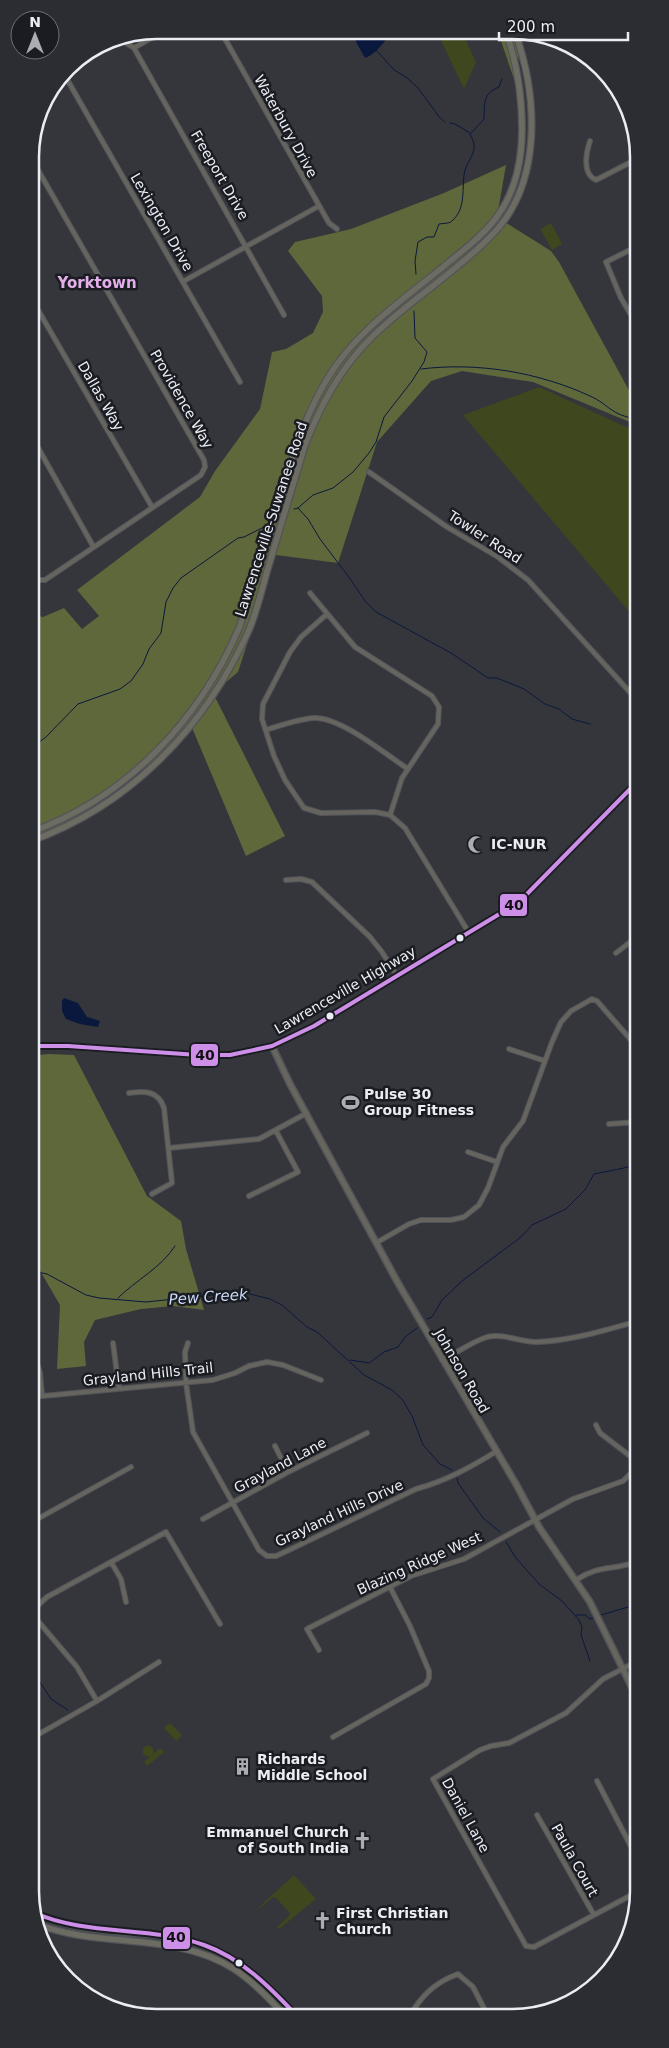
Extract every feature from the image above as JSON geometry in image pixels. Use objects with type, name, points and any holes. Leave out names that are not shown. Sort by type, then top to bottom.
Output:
[{"type":"main road","name":"Lawrenceville-Suwanee Road","points":[[39,829],[90,804],[135,771],[171,737],[199,702],[230,649],[240,626],[308,412],[330,375],[347,351],[373,324],[474,242],[496,218],[513,186],[522,148],[521,98],[508,39]]},
{"type":"main road","name":"Lawrenceville-Suwanee Road","points":[[39,838],[79,820],[125,790],[176,744],[207,706],[227,673],[249,629],[305,445],[314,422],[332,387],[371,338],[476,251],[492,235],[512,208],[526,172],[531,140],[529,95],[517,39]]},
{"type":"main road","name":"Lawrenceville Highway","points":[[39,1046],[68,1046],[216,1056],[244,1053],[272,1046],[314,1026],[511,907],[527,894],[630,789]]},
{"type":"main road","points":[[47,826],[51,834]]},
{"type":"main road","points":[[41,1915],[69,1925],[184,1939],[211,1948],[232,1958],[254,1973],[290,2009]]},
{"type":"main road","points":[[44,1926],[76,1936],[176,1947],[200,1953],[227,1965],[247,1978],[278,2009]]},
{"type":"street","name":"Waterbury Drive","points":[[225,39],[329,223],[337,229]]},
{"type":"street","points":[[126,43],[134,48],[149,40]]},
{"type":"street","name":"Freeport Drive","points":[[134,48],[247,246],[284,315]]},
{"type":"street","name":"Lexington Drive","points":[[67,80],[240,382]]},
{"type":"street","points":[[590,141],[586,166],[591,178],[596,180],[630,163]]},
{"type":"street","name":"Providence Way","points":[[39,172],[204,460],[205,467],[201,475],[45,580],[39,580]]},
{"type":"street","points":[[184,281],[319,206]]},
{"type":"street","points":[[628,251],[606,262],[621,298],[630,313]]},
{"type":"street","name":"Dallas Way","points":[[39,312],[152,507]]},
{"type":"street","points":[[39,449],[93,546]]},
{"type":"street","name":"Towler Road","points":[[370,472],[447,527],[498,556],[528,580],[630,692]]},
{"type":"street","points":[[310,593],[355,647],[432,696],[439,707],[438,724],[402,778],[390,815]]},
{"type":"street","points":[[327,614],[301,637],[290,652],[263,704],[262,719],[274,756],[285,780],[304,808],[321,813],[375,812],[390,815],[405,828],[469,934]]},
{"type":"street","points":[[266,730],[296,720],[336,721],[408,770]]},
{"type":"street","points":[[286,880],[301,879],[312,882],[370,937],[397,976]]},
{"type":"street","points":[[616,952],[630,942]]},
{"type":"street","points":[[376,1243],[409,1224],[421,1220],[451,1220],[464,1217],[479,1205],[488,1188],[503,1147],[523,1121],[561,1022],[571,1011],[592,999],[600,1005],[630,1039]]},
{"type":"street","name":"Johnson Road","points":[[272,1046],[376,1243],[442,1360],[497,1451],[534,1520],[590,1602],[630,1685]]},
{"type":"street","points":[[509,1049],[545,1061]]},
{"type":"street","points":[[129,1093],[146,1091],[154,1094],[164,1108],[172,1183],[152,1194]]},
{"type":"street","points":[[168,1148],[259,1139],[307,1113]]},
{"type":"street","points":[[609,1124],[630,1123]]},
{"type":"street","points":[[249,1196],[298,1172],[276,1131]]},
{"type":"street","points":[[468,1152],[496,1162]]},
{"type":"street","points":[[442,1360],[480,1340],[493,1336],[526,1342],[544,1341],[598,1332],[630,1323]]},
{"type":"street","points":[[113,1343],[119,1389]]},
{"type":"street","name":"Grayland Hills Drive","points":[[188,1343],[185,1352],[186,1383],[193,1432],[232,1503],[260,1550],[266,1556],[276,1556],[416,1489],[436,1484],[464,1471],[497,1451]]},
{"type":"street","name":"Grayland Hills Trail","points":[[39,1396],[186,1383],[225,1377],[249,1366],[267,1362],[283,1365],[321,1380]]},
{"type":"street","points":[[39,1373],[42,1396]]},
{"type":"street","points":[[596,1425],[600,1433],[630,1456]]},
{"type":"street","name":"Grayland Lane","points":[[203,1519],[288,1472],[367,1433]]},
{"type":"street","points":[[275,1446],[288,1472]]},
{"type":"street","points":[[39,1518],[131,1467]]},
{"type":"street","name":"Blazing Ridge West","points":[[319,1650],[307,1629],[411,1576],[464,1559],[586,1493],[623,1481],[630,1474]]},
{"type":"street","points":[[39,1604],[46,1597],[166,1532],[220,1624]]},
{"type":"street","points":[[111,1562],[121,1579],[126,1602]]},
{"type":"street","points":[[576,1580],[593,1570],[630,1564]]},
{"type":"street","points":[[333,1737],[426,1684],[429,1678],[410,1626],[390,1587]]},
{"type":"street","points":[[39,1621],[77,1667],[97,1701]]},
{"type":"street","points":[[39,1734],[159,1662]]},
{"type":"street","points":[[622,1668],[630,1664]]},
{"type":"street","name":"Daniel Lane","points":[[622,1668],[603,1679],[566,1713],[509,1743],[480,1750],[433,1779],[526,1946],[534,1947],[630,1896]]},
{"type":"street","points":[[597,1781],[630,1845]]},
{"type":"street","name":"Paula Court","points":[[537,1816],[594,1915]]},
{"type":"street","points":[[414,2009],[423,1995],[442,1980],[458,1974],[473,1987],[484,2009]]},
{"type":"green space","points":[[440,39],[465,39],[476,62],[464,89]]},
{"type":"green space","points":[[500,39],[521,40],[515,82]]},
{"type":"green space","points":[[506,165],[497,217],[551,251],[559,262],[630,392],[630,422],[533,382],[462,371],[431,381],[377,442],[338,563],[276,555],[238,672],[213,693],[285,836],[246,856],[190,723],[170,749],[57,834],[39,839],[39,616],[43,617],[64,608],[82,629],[99,616],[77,590],[200,497],[215,471],[260,409],[272,352],[286,349],[313,333],[323,312],[322,296],[288,251],[295,242],[351,229],[444,193]]},
{"type":"green space","points":[[551,223],[562,244],[552,250],[540,229]]},
{"type":"green space","points":[[539,387],[630,429],[630,613],[463,415]]},
{"type":"green space","points":[[39,1055],[74,1055],[147,1196],[181,1221],[186,1249],[204,1310],[173,1306],[141,1309],[95,1320],[84,1342],[86,1366],[57,1369],[60,1305],[39,1269]]},
{"type":"green space","points":[[170,1723],[182,1735],[176,1741],[164,1728]]},
{"type":"green space","points":[[148,1745],[154,1751],[148,1757],[142,1751]]},
{"type":"green space","points":[[160,1748],[164,1752],[147,1766],[144,1762]]},
{"type":"green space","points":[[294,1875],[316,1899],[279,1929],[277,1927],[290,1913],[275,1897],[259,1907]]},
{"type":"water","points":[[356,39],[386,39],[375,52],[365,58]]},
{"type":"water","points":[[64,998],[78,1003],[87,1017],[100,1021],[98,1027],[66,1019],[62,1011],[62,1001]]},
{"type":"waterway","points":[[376,50],[394,70],[406,77],[418,88],[445,122]]},
{"type":"waterway","points":[[471,133],[484,119],[487,96],[499,87],[502,79]]},
{"type":"waterway","points":[[450,123],[470,133]]},
{"type":"waterway","points":[[416,274],[415,261],[418,242],[427,237],[434,237],[439,224],[452,221],[461,208],[464,173],[474,148],[474,142],[470,134]]},
{"type":"waterway","points":[[294,509],[298,508],[313,495],[333,488],[353,472],[376,442],[384,417],[412,381],[424,362],[427,352],[415,338],[414,311]]},
{"type":"waterway","points":[[421,369],[442,367],[485,368],[528,375],[590,396],[621,415],[630,417]]},
{"type":"waterway","points":[[298,508],[308,519],[320,539],[365,601],[376,612],[451,653],[488,678],[497,678],[524,689],[545,704],[559,709],[572,719],[590,724]]},
{"type":"waterway","points":[[39,742],[78,704],[120,689],[131,681],[143,664],[149,649],[161,633],[166,602],[181,578],[238,538],[264,527]]},
{"type":"waterway","name":"Pew Creek","points":[[427,1319],[432,1317],[442,1300],[462,1281],[521,1237],[532,1225],[566,1209],[585,1190],[594,1174],[630,1166]]},
{"type":"waterway","points":[[118,1298],[163,1261],[175,1246]]},
{"type":"waterway","name":"Pew Creek","points":[[39,1272],[47,1274],[86,1295],[99,1298],[146,1302],[242,1292],[270,1299],[282,1305],[307,1327],[317,1332],[364,1375],[392,1390],[402,1399],[412,1416],[423,1445],[440,1464],[452,1470]]},
{"type":"waterway","name":"Pew Creek","points":[[350,1360],[369,1363],[384,1352],[398,1347],[405,1337],[417,1328]]},
{"type":"waterway","points":[[457,1478],[458,1483],[483,1518],[500,1532]]},
{"type":"waterway","points":[[506,1542],[516,1558],[539,1584],[562,1601],[579,1620],[582,1627],[581,1635],[590,1661]]},
{"type":"waterway","points":[[601,1615],[630,1607]]},
{"type":"waterway","points":[[576,1615],[585,1615],[590,1619],[593,1618]]},
{"type":"waterway","points":[[39,1681],[51,1699],[68,1710]]},
{"type":"transit line","name":"40","points":[[39,1046],[68,1046],[198,1055],[230,1055],[272,1046],[314,1026],[511,907],[527,894],[630,789]]},
{"type":"transit line","name":"40","points":[[41,1916],[75,1925],[162,1935],[204,1945],[218,1951],[254,1974],[290,2009]]},
{"type":"place","name":"IC-NUR","points":[[477,844]]},
{"type":"place","name":"Pulse 30 Group Fitness","points":[[350,1102]]},
{"type":"place","name":"Richards Middle School","points":[[243,1767]]},
{"type":"place","name":"Emmanuel Church of South India","points":[[363,1840]]},
{"type":"place","name":"First Christian Church","points":[[322,1921]]},
{"type":"district","name":"Yorktown","points":[[97,283]]}]
